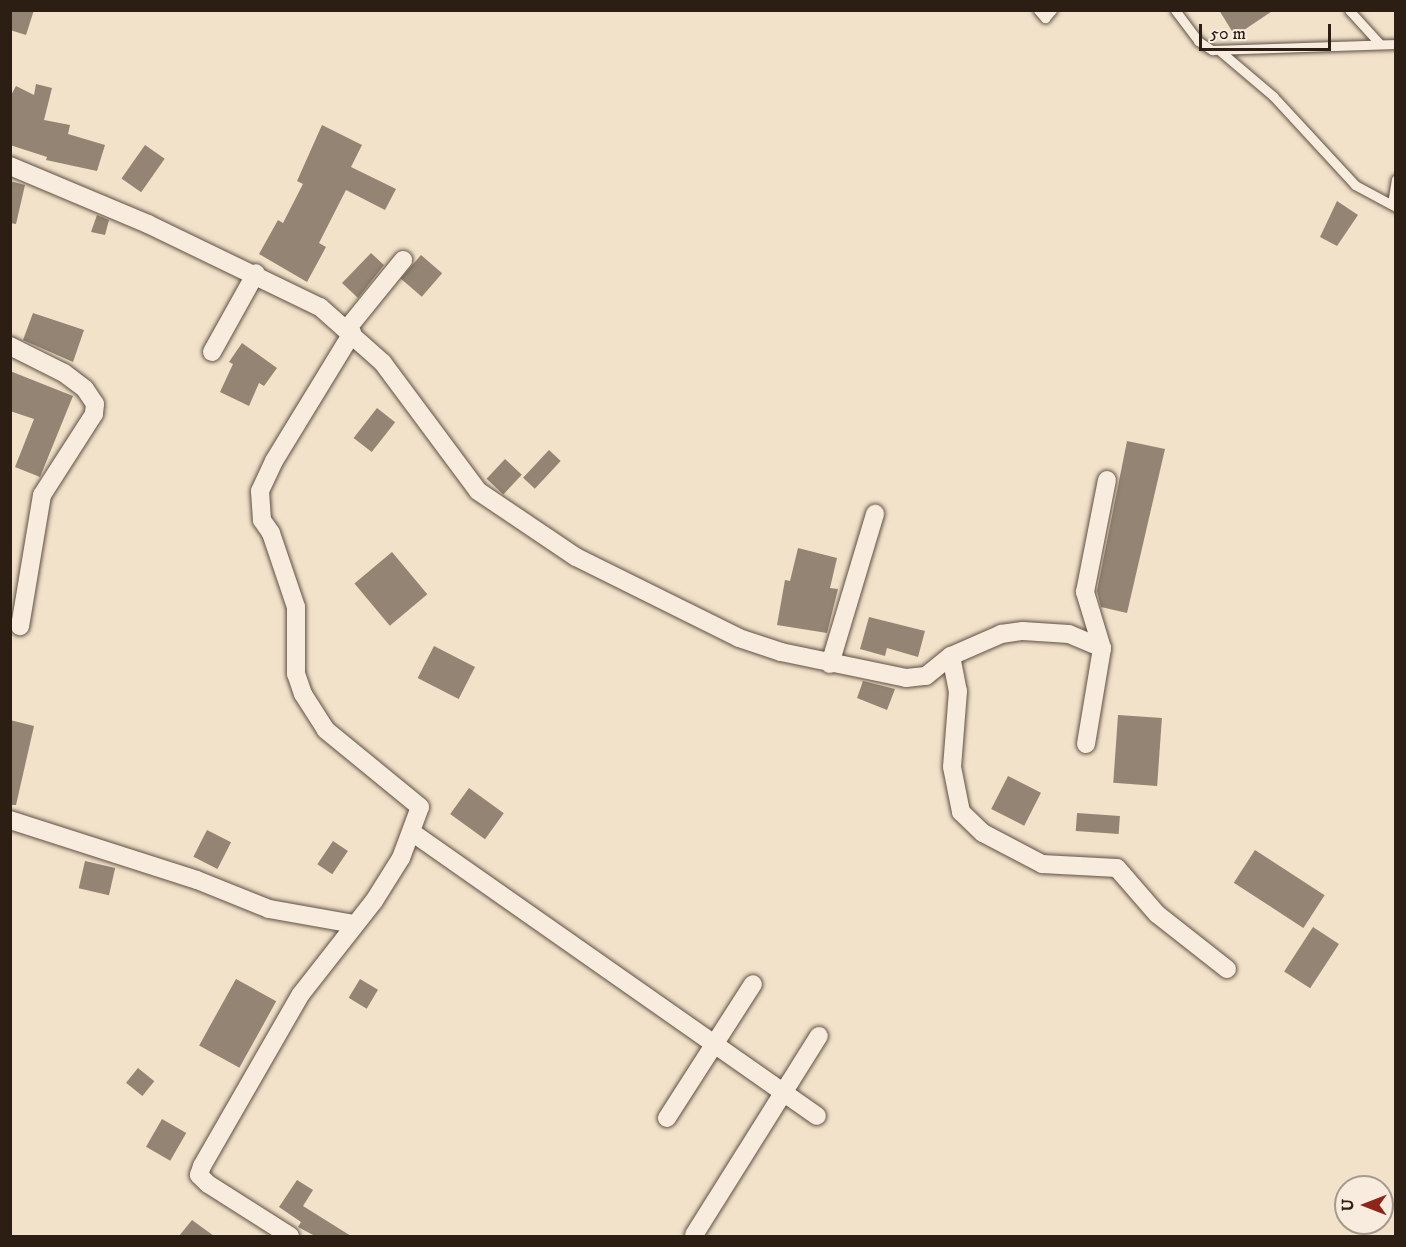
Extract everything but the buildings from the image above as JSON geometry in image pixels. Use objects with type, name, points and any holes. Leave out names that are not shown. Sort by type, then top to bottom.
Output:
[{"type":"street","points":[[10,166],[256,273],[320,307],[383,363],[472,485],[529,529],[739,638],[830,664],[906,678],[926,676],[951,656],[1000,634],[1023,631],[1069,634],[1102,648]]},
{"type":"street","points":[[290,1236],[199,1175],[302,994],[353,924],[375,901],[413,833],[420,807],[414,799],[326,730],[303,694],[296,674],[296,607],[271,532],[262,520],[260,491],[274,461],[349,331],[403,260]]},
{"type":"street","points":[[212,352],[256,273]]},
{"type":"street","points":[[10,346],[64,373],[85,389],[95,404],[94,414],[42,495],[20,626]]},
{"type":"street","points":[[1086,744],[1102,648],[1085,592],[1107,480]]},
{"type":"street","points":[[830,664],[874,514]]},
{"type":"street","points":[[951,656],[958,691],[952,767],[961,812],[983,833],[1042,864],[1117,868],[1157,914],[1227,969]]},
{"type":"street","points":[[10,820],[197,880],[269,909],[353,924]]},
{"type":"street","points":[[413,833],[817,1116]]},
{"type":"street","points":[[667,1118],[753,984]]},
{"type":"street","points":[[694,1235],[819,1036]]},
{"type":"lane","points":[[1038,10],[1045,18],[1052,10]]},
{"type":"lane","points":[[1175,10],[1197,41],[1220,51],[1273,96],[1355,185],[1394,206],[1395,179]]},
{"type":"lane","points":[[1349,10],[1380,44]]},
{"type":"lane","points":[[1220,51],[1395,44]]}]
